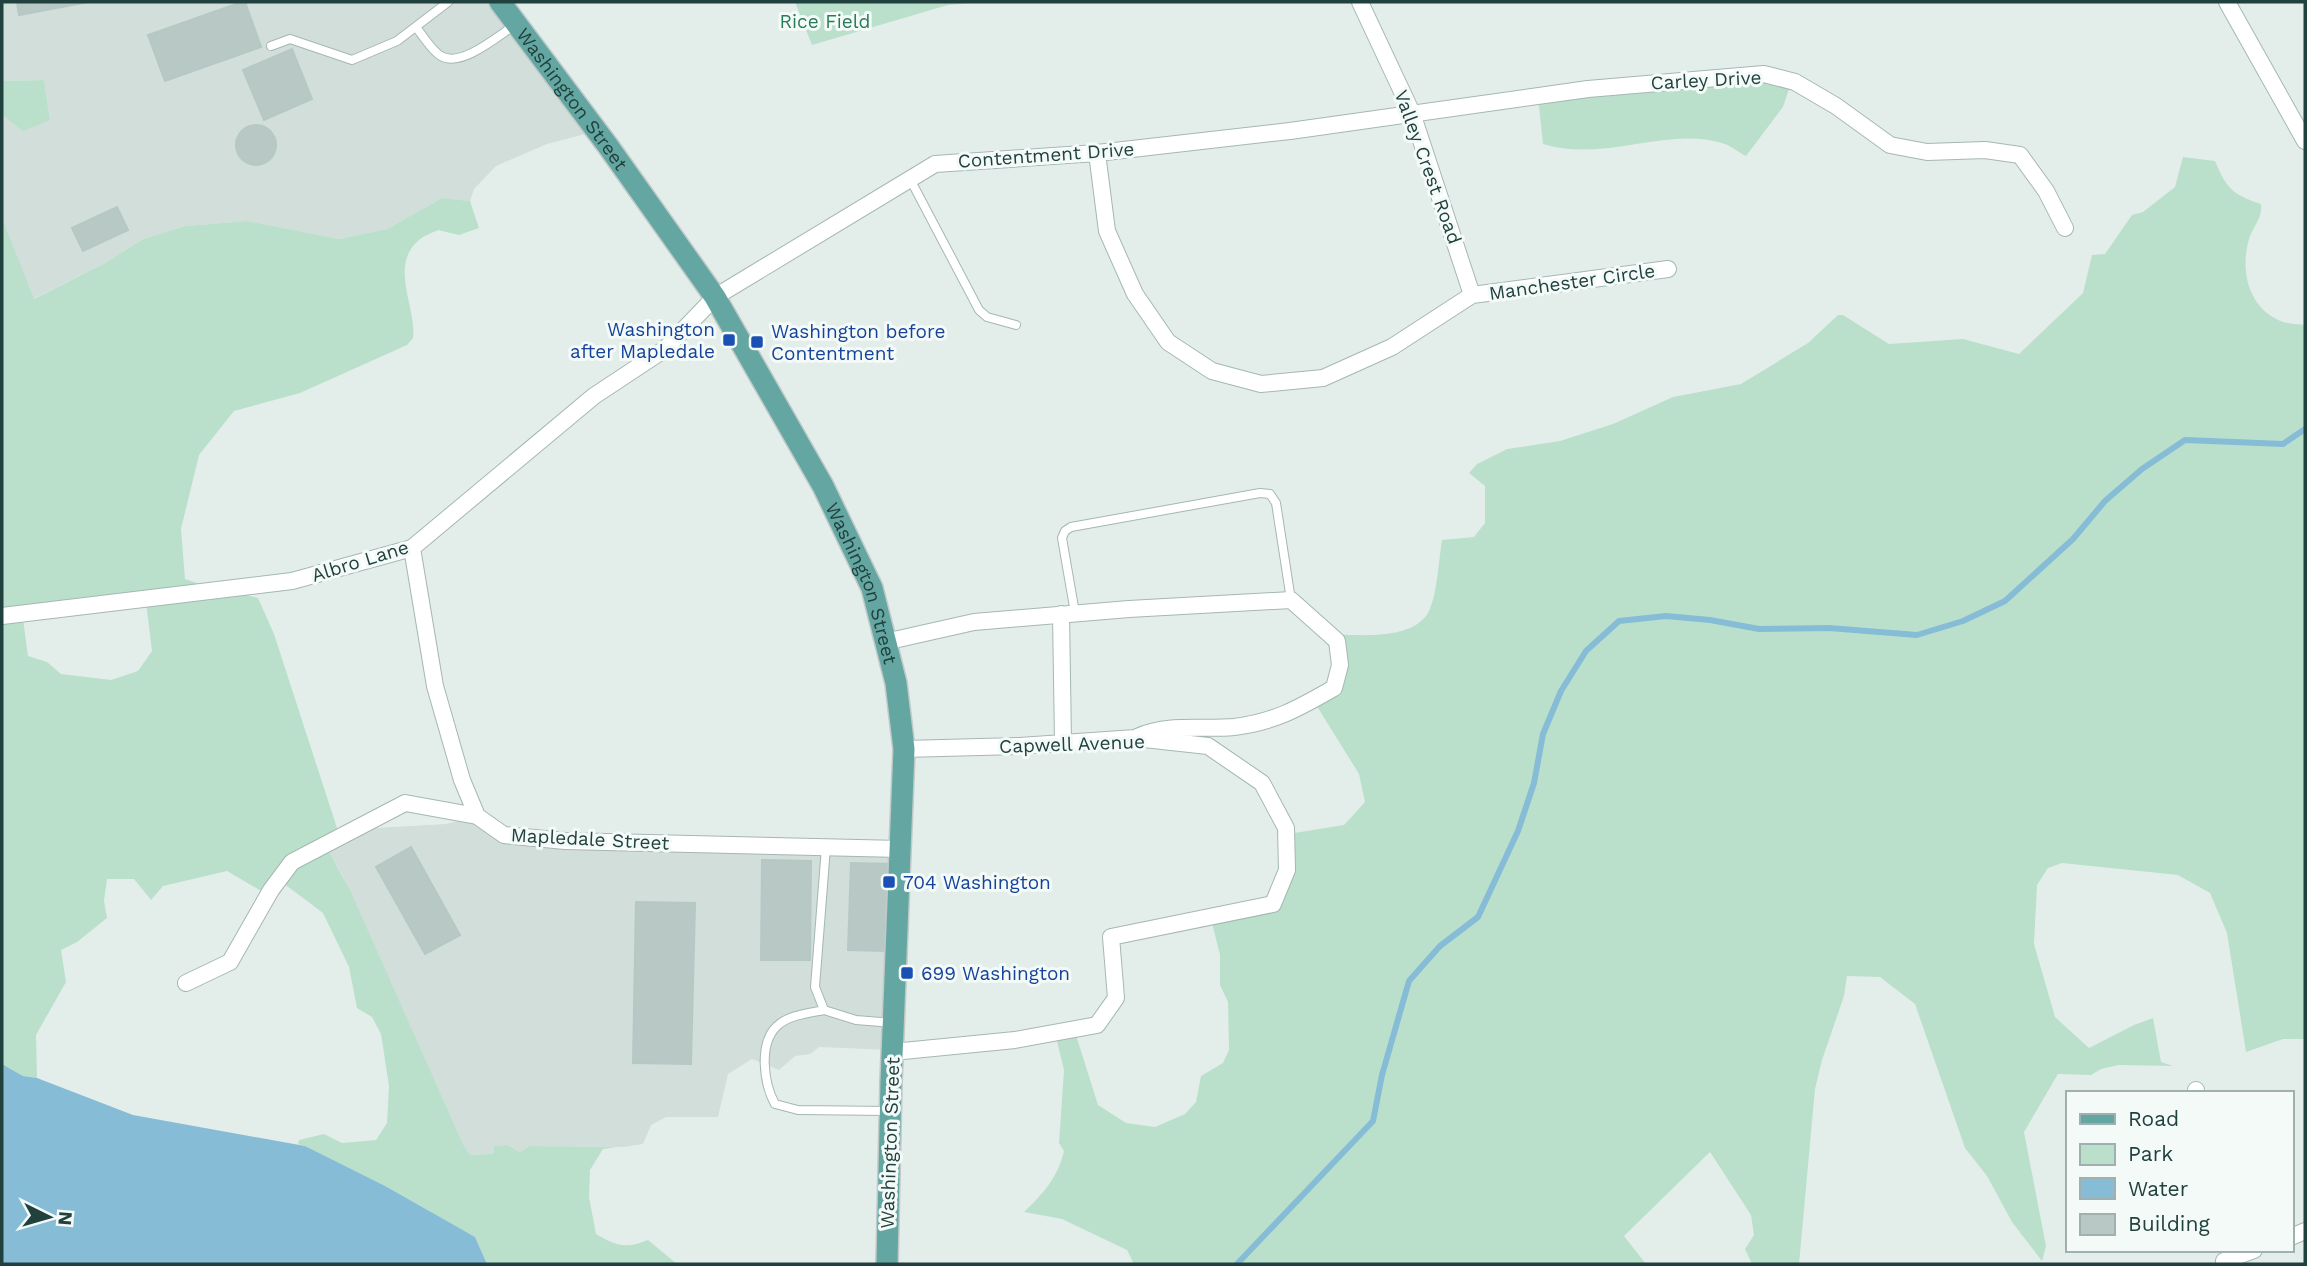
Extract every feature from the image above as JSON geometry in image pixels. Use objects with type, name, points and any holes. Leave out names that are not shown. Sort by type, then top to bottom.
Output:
[{"type":"main road","name":"Washington Street","points":[[500,2],[608,146],[715,297],[823,486],[872,588],[896,683],[904,749],[887,1264]]},
{"type":"street","name":"Valley Crest Road","points":[[1360,2],[1412,113],[1472,295]]},
{"type":"street","points":[[2227,2],[2305,141]]},
{"type":"street","name":"Carley Drive","points":[[1412,113],[1588,89],[1764,74],[1795,82],[1836,106],[1890,145],[1927,152],[1985,150],[2020,155],[2046,191],[2064,228]]},
{"type":"street","name":"Contentment Drive","points":[[715,297],[935,164],[1097,153],[1290,131],[1412,113]]},
{"type":"street","name":"Manchester Circle","points":[[1097,153],[1107,231],[1135,294],[1168,342],[1212,371],[1261,384],[1323,379],[1392,347],[1472,295],[1668,269]]},
{"type":"street","name":"Albro Lane","points":[[2,616],[292,581],[412,548],[594,396],[665,349],[715,297]]},
{"type":"street","points":[[412,548],[435,685],[462,780],[477,816]]},
{"type":"street","points":[[885,642],[974,622],[1292,600],[1337,641],[1340,665],[1334,688],[1274,720],[1233,727],[1156,729],[1135,738]]},
{"type":"street","points":[[1063,742],[1068,614]]},
{"type":"street","name":"Capwell Avenue","points":[[893,1052],[1015,1040],[1097,1025],[1116,998],[1111,937],[1273,904],[1287,870],[1286,828],[1262,783],[1208,746],[1135,738],[1020,746],[904,749]]},
{"type":"street","points":[[186,983],[230,962],[271,890],[292,862],[405,803],[477,816]]},
{"type":"street","name":"Mapledale Street","points":[[477,816],[504,835],[565,841],[901,849]]},
{"type":"street","points":[[2224,1258],[2246,1252]]},
{"type":"lane","points":[[271,46],[290,39],[352,60],[397,41],[448,2]]},
{"type":"lane","points":[[416,27],[440,56],[453,60],[473,53],[517,24]]},
{"type":"lane","points":[[910,179],[979,310],[987,317],[1016,325]]},
{"type":"lane","points":[[1068,614],[1062,538],[1070,527],[1260,493],[1270,494],[1276,503],[1292,600]]},
{"type":"lane","points":[[824,1010],[815,987],[827,847]]},
{"type":"lane","points":[[890,1111],[798,1110],[775,1104],[769,1092],[765,1067],[767,1045],[777,1026],[795,1017],[824,1010],[856,1020],[894,1024]]},
{"type":"shaded area","points":[[2,2],[500,2],[589,133],[547,144],[496,166],[474,189],[470,201],[442,198],[387,229],[339,239],[247,221],[185,226],[143,239],[105,263],[33,299],[2,218],[2,115],[23,131],[50,119],[44,80],[2,81]]},
{"type":"shaded area","points":[[475,817],[506,838],[900,849],[891,1050],[819,1047],[810,1054],[795,1056],[779,1070],[752,1059],[728,1074],[718,1117],[666,1117],[651,1125],[643,1144],[623,1147],[530,1146],[520,1152],[507,1145],[494,1146],[493,1154],[470,1155],[344,878],[327,848],[376,828],[446,824]]},
{"type":"green space","name":"Rice Field","points":[[795,2],[981,2],[948,5],[812,45]]},
{"type":"green space","points":[[1699,79],[1791,83],[1783,107],[1746,156],[1725,144],[1701,139],[1588,149],[1565,149],[1543,144],[1538,97]]},
{"type":"green space","points":[[44,80],[50,120],[23,131],[2,115],[2,81]]},
{"type":"green space","points":[[2183,157],[2215,161],[2232,189],[2261,204],[2261,214],[2246,251],[2250,288],[2254,298],[2271,316],[2283,322],[2305,325],[2305,1039],[2283,1039],[2246,1052],[2227,933],[2210,893],[2178,875],[2062,863],[2048,868],[2037,885],[2034,944],[2055,1017],[2089,1048],[2153,1018],[2161,1062],[2173,1066],[2119,1065],[2101,1069],[2091,1075],[2058,1074],[2024,1132],[2046,1246],[2042,1261],[2012,1222],[1987,1176],[1965,1148],[1915,1004],[1880,977],[1847,976],[1844,996],[1822,1060],[1815,1089],[1799,1264],[1752,1264],[1745,1249],[1754,1235],[1751,1215],[1710,1152],[1624,1236],[1646,1264],[1134,1264],[1127,1250],[1062,1219],[1024,1212],[1049,1184],[1064,1151],[1059,1143],[1064,1070],[1056,1037],[1075,1032],[1098,1105],[1126,1123],[1155,1127],[1185,1114],[1196,1102],[1201,1076],[1223,1063],[1229,1050],[1228,1002],[1220,985],[1220,955],[1212,923],[1275,904],[1288,834],[1344,825],[1365,802],[1359,774],[1313,700],[1329,684],[1333,654],[1321,634],[1380,635],[1410,628],[1421,621],[1429,611],[1434,596],[1442,540],[1474,537],[1485,523],[1485,486],[1469,473],[1477,464],[1507,449],[1560,441],[1613,424],[1673,397],[1741,384],[1808,343],[1838,315],[1843,315],[1889,344],[1963,339],[2019,354],[2083,293],[2092,255],[2105,254],[2132,215],[2143,212],[2175,187]]},
{"type":"green space","points":[[442,198],[470,201],[479,228],[459,235],[438,230],[420,239],[410,251],[405,275],[413,338],[407,345],[300,393],[234,411],[199,455],[181,529],[185,579],[197,583],[199,592],[228,590],[258,598],[274,634],[338,831],[327,848],[350,890],[470,1155],[493,1154],[494,1146],[507,1145],[520,1152],[530,1146],[616,1147],[603,1149],[590,1170],[589,1197],[596,1234],[621,1245],[633,1245],[648,1240],[677,1264],[487,1264],[475,1237],[298,1144],[299,1140],[324,1134],[342,1143],[376,1140],[387,1123],[389,1086],[381,1034],[372,1017],[357,1008],[349,967],[323,913],[283,883],[268,895],[227,871],[163,886],[151,900],[134,879],[107,879],[104,901],[107,918],[77,942],[61,950],[66,982],[36,1035],[37,1078],[23,1076],[2,1064],[2,218],[34,299],[105,263],[143,239],[185,226],[247,221],[339,239],[387,229]],"holes":[[[146,602],[152,651],[138,671],[111,680],[61,674],[47,662],[28,656],[23,619]]]},
{"type":"water","points":[[2,1064],[23,1076],[37,1078],[133,1115],[305,1146],[385,1186],[475,1237],[487,1264],[2,1264]]},
{"type":"building","points":[[17,2],[88,2],[19,15]]},
{"type":"building","points":[[245,2],[261,47],[165,81],[148,35]]},
{"type":"building","points":[[292,49],[312,99],[264,120],[243,70]]},
{"type":"building","points":[[256,125],[270,131],[276,145],[270,159],[256,165],[242,159],[236,145],[242,131]]},
{"type":"building","points":[[117,207],[128,230],[83,251],[72,228]]},
{"type":"building","points":[[411,847],[460,935],[425,954],[376,867]]},
{"type":"building","points":[[762,860],[811,861],[810,960],[761,960]]},
{"type":"building","points":[[851,863],[892,864],[889,951],[848,950]]},
{"type":"building","points":[[636,902],[695,903],[691,1064],[633,1063]]},
{"type":"waterway","points":[[1237,1264],[1373,1121],[1382,1075],[1409,981],[1440,946],[1478,917],[1518,831],[1534,783],[1543,734],[1561,691],[1586,651],[1619,621],[1666,616],[1710,620],[1759,629],[1829,628],[1917,635],[1963,621],[2005,601],[2073,539],[2105,501],[2142,469],[2185,440],[2283,444],[2305,429]]},
{"type":"place","name":"Washington after Mapledale","points":[[729,340]]},
{"type":"place","name":"Washington before Contentment","points":[[757,342]]},
{"type":"place","name":"704 Washington","points":[[889,882]]},
{"type":"place","name":"699 Washington","points":[[907,973]]}]
